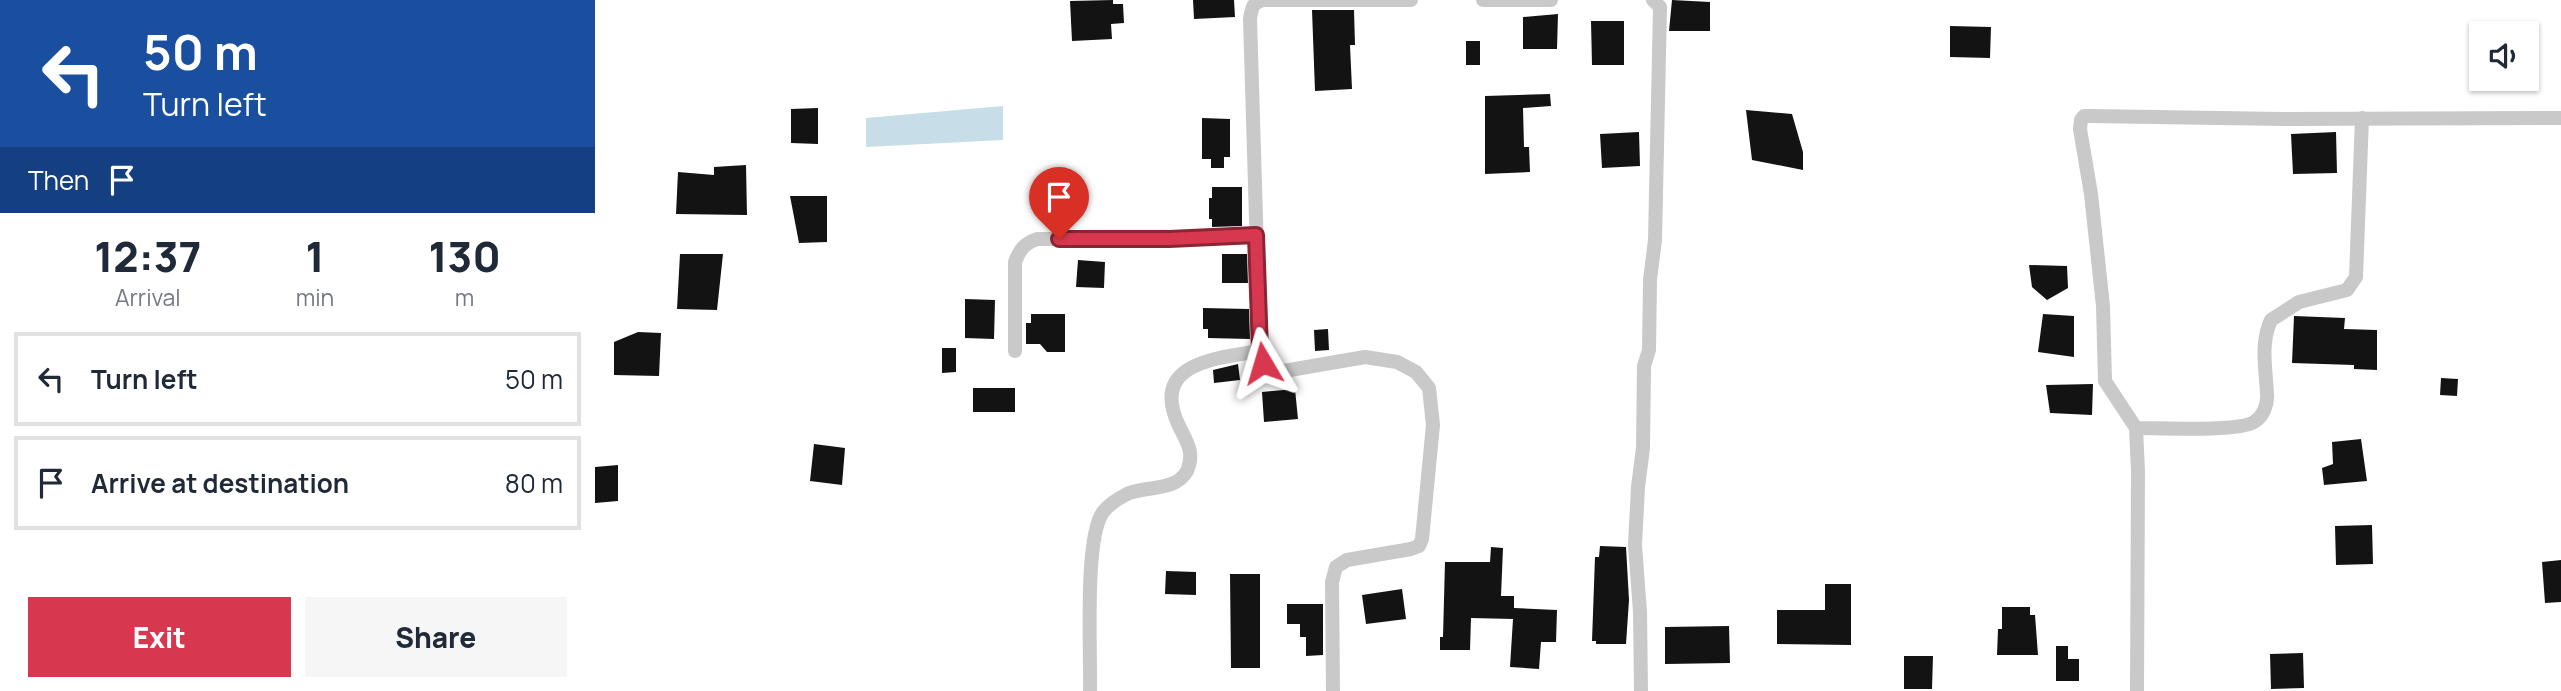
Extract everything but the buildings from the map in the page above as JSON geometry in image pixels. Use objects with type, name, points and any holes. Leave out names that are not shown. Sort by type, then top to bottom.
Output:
[{"type":"street","points":[[1333,691],[1332,582],[1336,567],[1347,560],[1411,549],[1419,546],[1422,539],[1433,425],[1429,388],[1416,372],[1397,362],[1365,357],[1284,371],[1271,369],[1263,363],[1260,351],[1256,235],[1252,7],[1255,2],[1263,0],[1411,0]]},
{"type":"street","points":[[1483,0],[1551,0]]},
{"type":"street","points":[[1641,691],[1640,612],[1635,545],[1643,448],[1644,366],[1649,350],[1650,280],[1655,240],[1660,7],[1653,0]]},
{"type":"street","points":[[2137,691],[2136,428],[2105,382],[2103,306],[2081,120],[2084,116],[2561,118]]},
{"type":"street","points":[[2136,428],[2238,427],[2256,421],[2263,413],[2268,399],[2264,342],[2271,320],[2299,302],[2347,290],[2356,277],[2362,118]]},
{"type":"street","points":[[1015,351],[1015,262],[1026,243],[1037,239],[1169,239],[1256,235]]},
{"type":"street","points":[[1090,691],[1092,560],[1095,531],[1104,510],[1130,493],[1174,484],[1187,470],[1192,456],[1173,412],[1172,395],[1179,377],[1193,365],[1260,351]]},
{"type":"water","points":[[1003,106],[1003,140],[866,147],[866,118]]},
{"type":"route","points":[[1059,239],[1169,239],[1256,235],[1260,351],[1263,363]]}]
